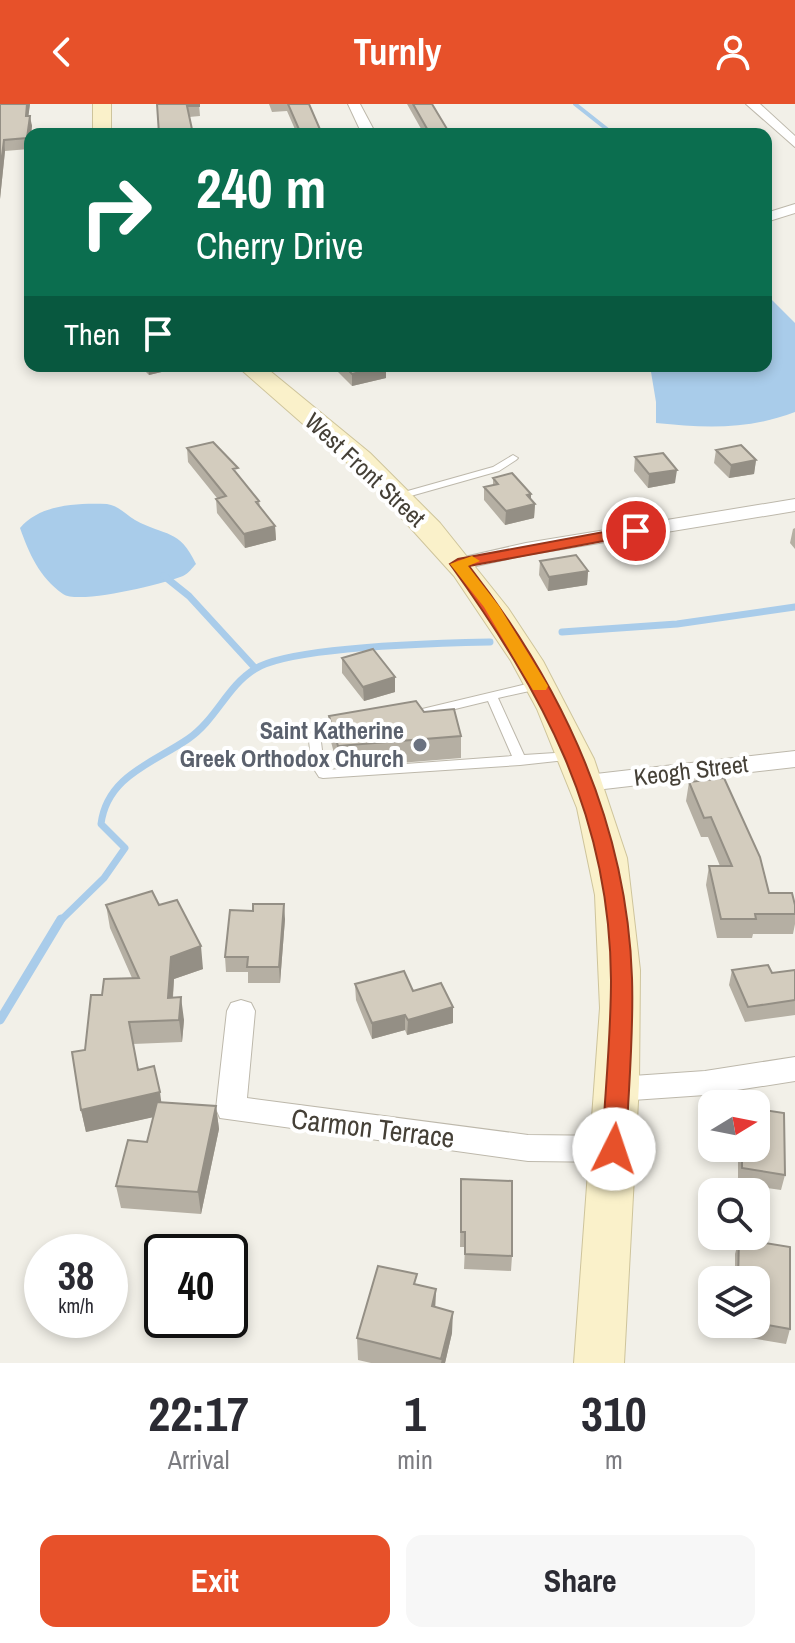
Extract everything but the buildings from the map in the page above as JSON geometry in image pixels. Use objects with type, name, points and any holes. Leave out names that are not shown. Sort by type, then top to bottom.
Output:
[{"type":"street","points":[[102,104],[102,128]]},
{"type":"street","points":[[354,104],[366,128]]},
{"type":"street","points":[[752,104],[795,143]]},
{"type":"street","points":[[772,216],[795,208]]},
{"type":"street","name":"West Front Street","points":[[256,372],[400,496],[458,564],[491,606],[539,685],[581,770],[608,857],[617,912],[622,979],[618,1089],[599,1363]]},
{"type":"street","points":[[458,564],[541,546],[795,505]]},
{"type":"street","name":"Keogh Street","points":[[581,770],[795,759]]},
{"type":"street","name":"Carmon Terrace","points":[[241,1011],[231,1109],[528,1148],[614,1149]]},
{"type":"street","points":[[618,1089],[705,1083],[795,1069]]},
{"type":"lane","points":[[400,496],[496,469],[513,458]]},
{"type":"lane","points":[[407,717],[539,685]]},
{"type":"lane","points":[[492,697],[520,761]]},
{"type":"lane","points":[[356,727],[325,732],[315,741],[318,766],[323,774],[520,761],[581,770]]},
{"type":"water","points":[[772,300],[795,323],[795,412],[743,425],[692,426],[656,423],[651,372],[772,372]]},
{"type":"water","points":[[107,504],[177,539],[184,544],[196,564],[183,576],[158,584],[86,597],[63,594],[41,572],[20,528],[28,520],[49,510],[72,505]]},
{"type":"waterway","points":[[575,104],[605,128]]},
{"type":"waterway","points":[[163,575],[167,578]]},
{"type":"waterway","points":[[164,576],[189,596],[255,668]]},
{"type":"waterway","points":[[562,632],[677,624],[795,607]]},
{"type":"waterway","points":[[60,921],[104,878],[125,848],[101,824],[112,794],[134,772],[198,731],[237,684],[255,669],[273,661],[332,651],[490,642]]},
{"type":"waterway","points":[[0,1020],[61,919]]},
{"type":"slow traffic","points":[[472,561],[458,564],[491,606],[539,686]]},
{"type":"place","name":"Saint Katherine Greek Orthodox Church","points":[[420,745]]},
{"type":"route","points":[[614,1149],[622,979],[617,912],[599,820],[587,783],[552,707],[491,606],[458,564],[636,531]]}]
